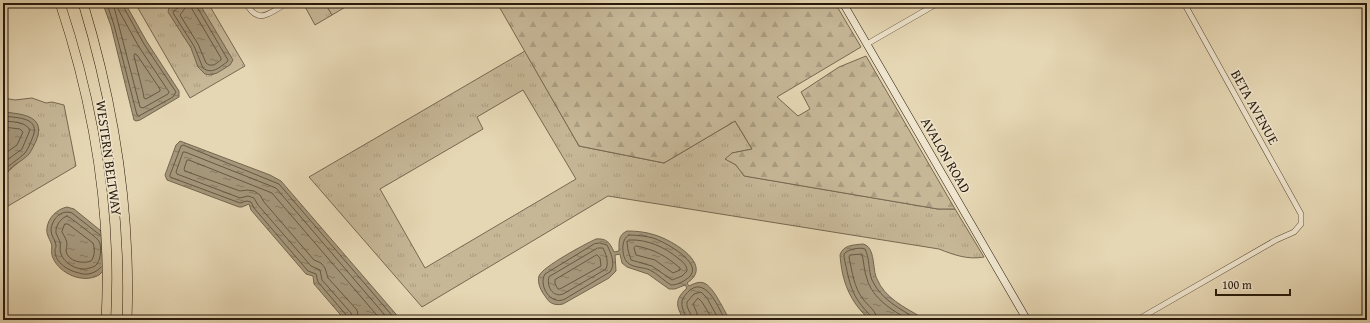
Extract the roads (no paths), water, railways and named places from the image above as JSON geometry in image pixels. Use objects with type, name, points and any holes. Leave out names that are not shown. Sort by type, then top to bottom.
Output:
[{"type":"highway","name":"WESTERN BELTWAY","points":[[60,3],[79,66],[92,119],[100,170],[105,217],[107,286],[106,320]]},
{"type":"highway","name":"WESTERN BELTWAY","points":[[83,3],[91,29],[119,160],[125,226],[127,320]]},
{"type":"main road","name":"AVALON ROAD","points":[[842,3],[1027,320]]},
{"type":"street","points":[[246,3],[250,11],[256,16],[265,15],[286,3]]},
{"type":"street","points":[[867,44],[938,3]]},
{"type":"street","name":"BETA AVENUE","points":[[1137,320],[1276,240],[1294,232],[1301,224],[1301,214],[1184,3]]},
{"type":"water","points":[[104,3],[125,3],[147,42],[179,91],[179,97],[140,120],[134,120]]},
{"type":"water","points":[[179,3],[199,3],[233,60],[230,65],[211,75],[205,74],[198,67],[191,48],[168,12],[169,8]]},
{"type":"water","points":[[3,112],[24,115],[30,118],[35,121],[38,126],[38,132],[36,141],[29,154],[12,167],[3,177]]},
{"type":"water","points":[[180,141],[270,175],[281,181],[401,320],[345,320],[314,284],[313,276],[306,274],[251,210],[249,204],[239,207],[167,180],[165,175],[176,145]]},
{"type":"water","points":[[67,207],[74,209],[106,235],[106,268],[99,275],[93,278],[79,278],[66,273],[56,264],[53,258],[52,245],[47,232],[48,224],[54,214]]},
{"type":"water","points":[[627,231],[638,231],[652,234],[671,242],[688,254],[694,261],[696,269],[694,276],[687,283],[689,286],[700,282],[708,285],[730,320],[684,320],[679,311],[678,300],[687,288],[685,285],[675,289],[669,289],[648,274],[627,267],[622,263],[620,254],[615,255],[616,271],[609,278],[563,304],[554,304],[548,300],[542,292],[539,284],[539,276],[542,272],[564,256],[596,239],[605,240],[614,252],[619,251],[619,242],[621,237]]},
{"type":"water","points":[[863,244],[870,249],[875,275],[880,286],[890,297],[921,317],[923,320],[870,320],[857,306],[845,283],[840,255],[846,247]]}]
